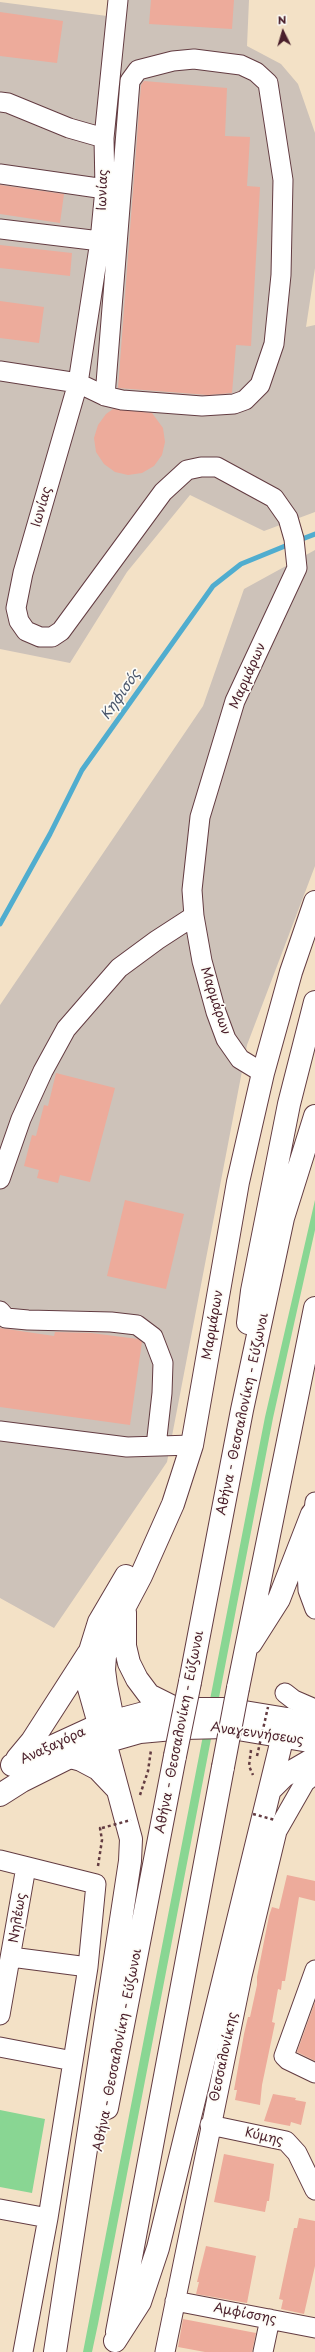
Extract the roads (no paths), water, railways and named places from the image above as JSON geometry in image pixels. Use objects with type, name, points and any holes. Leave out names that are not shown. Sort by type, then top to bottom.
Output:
[{"type":"main road","points":[[263,1073],[291,972],[315,902]]},
{"type":"main road","points":[[242,1410],[252,1290],[289,1104],[315,1002]]},
{"type":"main road","name":"Μαρμάρων","points":[[109,1731],[104,1670],[105,1656],[113,1629],[141,1576],[154,1543],[173,1504],[192,1445],[238,1182],[263,1073]]},
{"type":"main road","name":"Αθήνα - Θεσσαλονίκη - Εύζωνοι","points":[[59,2352],[242,1410],[283,1218],[315,1116]]},
{"type":"main road","points":[[114,2346],[238,1688],[315,1308]]},
{"type":"main road","points":[[245,1652],[279,1599],[314,1510]]},
{"type":"main road","name":"Μαρμάρων","points":[[109,1731],[88,1685],[87,1668],[90,1651],[99,1622],[112,1598],[130,1568],[154,1543]]},
{"type":"main road","points":[[125,1605],[125,1646],[132,1672],[149,1695],[178,1709]]},
{"type":"main road","points":[[6,1773],[32,1741],[90,1651]]},
{"type":"main road","name":"Αναγεννήσεως","points":[[109,1731],[148,1712],[178,1709],[226,1709],[286,1728],[315,1742]]},
{"type":"main road","name":"Αναγεννήσεως","points":[[109,1731],[202,1727],[315,1727]]},
{"type":"main road","points":[[114,2346],[140,2302],[158,2248],[286,1728]]},
{"type":"main road","points":[[55,2352],[130,1861],[132,1839],[120,1794],[109,1731]]},
{"type":"main road","name":"Αναξαγόρα","points":[[0,1795],[22,1781],[70,1757],[109,1731]]},
{"type":"main road","name":"Αναξαγόρα","points":[[6,1773],[109,1731]]},
{"type":"main road","points":[[70,1757],[81,1760],[98,1769],[120,1794]]},
{"type":"main road","points":[[272,1788],[290,1772],[315,1758]]},
{"type":"street","name":"Ιωνίας","points":[[118,0],[104,138],[105,189],[100,242],[78,383],[23,573],[16,608],[19,621],[26,631],[40,637],[52,637],[61,631],[164,492],[188,470],[201,467],[217,467],[274,498],[288,518],[294,539],[297,568]]},
{"type":"street","points":[[0,371],[78,383],[105,396],[164,404],[220,406],[245,400],[260,386],[274,344],[281,275],[282,180],[268,83],[256,72],[241,65],[194,58],[172,61],[138,70],[130,81],[105,396]]},
{"type":"street","points":[[0,102],[8,103],[69,128],[104,138]]},
{"type":"street","points":[[0,174],[105,189]]},
{"type":"street","points":[[0,229],[100,242]]},
{"type":"street","name":"Μαρμάρων","points":[[263,1073],[240,1059],[226,1039],[216,1012],[202,961],[194,916],[192,890],[200,817],[235,701],[297,568]]},
{"type":"street","points":[[0,1179],[21,1119],[43,1071],[66,1029],[119,968],[157,940],[194,916]]},
{"type":"street","points":[[0,1311],[6,1318],[111,1322],[137,1325],[153,1337],[163,1363],[162,1393],[156,1446]]},
{"type":"street","points":[[2,1433],[127,1447],[192,1445]]},
{"type":"street","points":[[314,1510],[308,1590],[315,1609]]},
{"type":"street","points":[[285,1693],[294,1700],[315,1709]]},
{"type":"street","name":"Θεσσαλονίκης","points":[[164,2352],[242,1976],[277,1831],[305,1782],[315,1774]]},
{"type":"street","points":[[0,1860],[96,1884],[88,1967],[48,2218],[23,2352]]},
{"type":"street","name":"Νηλέως","points":[[0,2015],[26,1867]]},
{"type":"street","points":[[11,1957],[88,1967]]},
{"type":"street","points":[[315,1970],[284,2056],[288,2060],[315,2073]]},
{"type":"street","points":[[0,2048],[73,2060]]},
{"type":"street","name":"Κύμης","points":[[210,2125],[286,2141],[297,2153],[315,2190]]},
{"type":"street","points":[[0,2209],[48,2218]]},
{"type":"street","name":"Αμφίσσης","points":[[175,2301],[315,2328]]},
{"type":"street","points":[[263,2352],[270,2319]]},
{"type":"waterway","name":"Κηφισός","points":[[297,541],[315,534]]},
{"type":"waterway","name":"Κηφισός","points":[[0,924],[50,834],[82,770],[213,586],[241,564],[290,544]]}]
